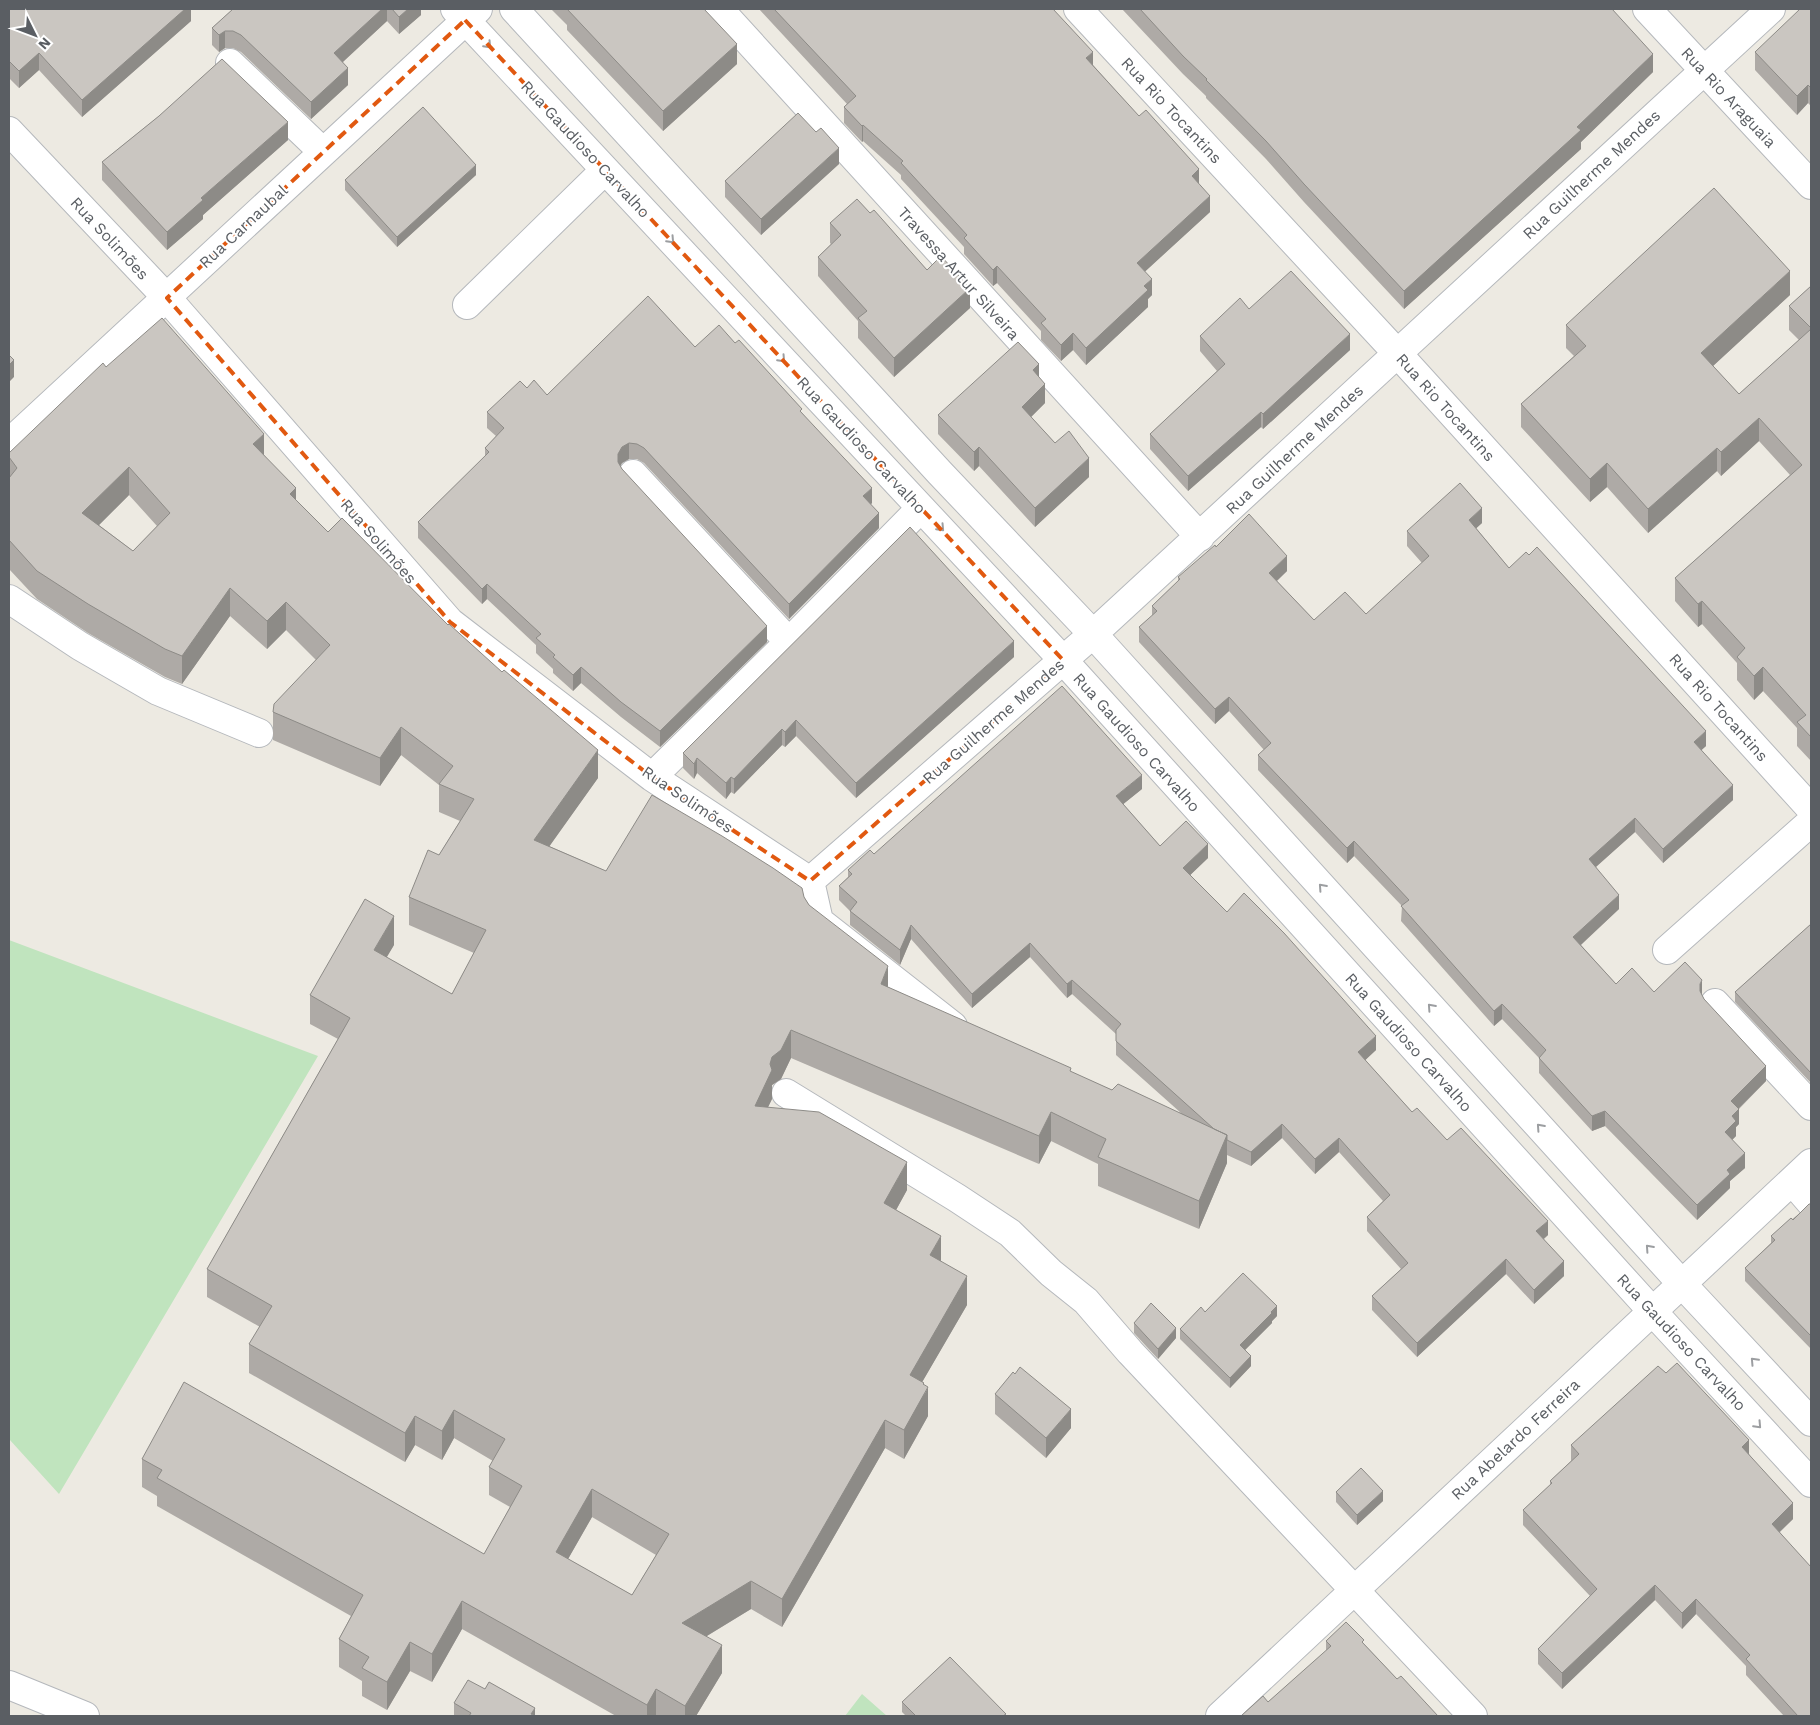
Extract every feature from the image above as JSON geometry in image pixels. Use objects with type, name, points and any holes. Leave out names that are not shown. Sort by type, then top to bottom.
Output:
[{"type":"street","points":[[514,9],[940,473],[1093,634],[1682,1284],[1811,1422]]},
{"type":"street","name":"Travessa Artur Silveira","points":[[719,9],[1200,536]]},
{"type":"street","name":"Rua Rio Tocantins","points":[[1078,9],[1397,353],[1811,809]]},
{"type":"street","name":"Rua Rio Araguaia","points":[[1647,9],[1811,186]]},
{"type":"street","name":"Rua Guilherme Mendes","points":[[810,882],[1093,634],[1771,9]]},
{"type":"street","name":"Rua Carnaubal","points":[[9,443],[323,152],[466,12]]},
{"type":"street","name":"Rua Gaudioso Carvalho","points":[[466,12],[605,170],[1063,660],[1653,1312],[1811,1483]]},
{"type":"street","points":[[230,62],[323,152]]},
{"type":"street","name":"Rua Solimões","points":[[9,131],[166,298],[450,622],[652,777],[810,882]]},
{"type":"street","points":[[467,305],[605,170]]},
{"type":"street","points":[[633,474],[789,642]]},
{"type":"street","points":[[652,777],[922,508]]},
{"type":"street","points":[[9,599],[80,646],[158,690],[258,733]]},
{"type":"street","points":[[1667,950],[1811,822]]},
{"type":"street","points":[[810,882],[819,921],[954,1026],[975,1036]]},
{"type":"street","points":[[1714,1003],[1811,1106]]},
{"type":"street","points":[[786,1093],[957,1198],[1010,1233],[1051,1273],[1086,1301],[1130,1352],[1473,1716]]},
{"type":"street","name":"Rua Abelardo Ferreira","points":[[1220,1716],[1811,1163]]},
{"type":"street","points":[[1792,1181],[1811,1203]]},
{"type":"street","points":[[9,1685],[85,1716]]},
{"type":"highlighted area","points":[[465,20],[1063,660],[810,881],[652,777],[450,622],[167,298]]},
{"type":"green space","points":[[9,940],[318,1056],[59,1494],[9,1439]]},
{"type":"green space","points":[[862,1694],[887,1716],[845,1716]]},
{"type":"building","points":[[9,9],[185,9],[82,100],[39,53],[19,71],[9,61]]},
{"type":"building","points":[[233,9],[382,9],[334,53],[348,68],[311,102],[241,35],[233,31],[225,31],[219,35],[212,28]]},
{"type":"building","points":[[392,9],[408,9],[399,17]]},
{"type":"building","points":[[567,9],[704,9],[737,44],[663,111]]},
{"type":"building","points":[[774,9],[1053,9],[1093,52],[1086,58],[1139,116],[1146,110],[1199,169],[1192,176],[1210,196],[1137,263],[1152,279],[1144,286],[1148,290],[1086,348],[1073,333],[1061,345],[1041,323],[1046,319],[997,266],[993,270],[964,238],[967,235],[901,163],[903,161],[862,126],[844,107],[856,96]]},
{"type":"building","points":[[1140,9],[1612,9],[1653,54],[1577,127],[1581,130],[1404,291],[1266,141]]},
{"type":"building","points":[[1800,9],[1811,9],[1811,88],[1808,85],[1797,96],[1755,52]]},
{"type":"building","points":[[222,59],[288,122],[201,198],[203,200],[167,232],[102,162],[159,116]]},
{"type":"building","points":[[423,107],[476,165],[397,237],[345,180]]},
{"type":"building","points":[[798,113],[816,132],[821,128],[839,148],[761,219],[725,181]]},
{"type":"building","points":[[1714,188],[1790,271],[1701,353],[1739,394],[1811,329],[1811,737],[1797,722],[1806,715],[1763,667],[1754,676],[1737,657],[1745,648],[1702,601],[1698,604],[1675,578],[1802,465],[1759,418],[1721,452],[1717,448],[1648,509],[1607,463],[1590,479],[1521,404],[1586,346],[1566,325]]},
{"type":"building","points":[[857,199],[870,213],[874,210],[927,270],[941,256],[970,288],[894,358],[858,318],[867,311],[818,257],[841,235],[830,223]]},
{"type":"building","points":[[1291,271],[1350,334],[1263,414],[1261,412],[1188,476],[1150,434],[1225,364],[1200,336],[1240,298],[1249,309]]},
{"type":"building","points":[[1811,286],[1811,328],[1789,306]]},
{"type":"building","points":[[648,296],[695,347],[719,325],[735,343],[739,340],[802,409],[800,411],[872,488],[863,496],[879,513],[789,604],[644,448],[637,444],[629,443],[622,447],[618,454],[618,462],[622,469],[767,626],[660,731],[621,702],[581,667],[573,675],[536,638],[541,634],[487,584],[482,589],[418,522],[489,452],[485,448],[504,428],[487,412],[520,381],[527,388],[534,380],[547,395]]},
{"type":"building","points":[[162,318],[264,434],[253,444],[296,488],[290,494],[328,532],[342,518],[448,625],[502,672],[504,670],[598,750],[534,840],[606,871],[652,795],[722,836],[802,888],[804,897],[809,905],[888,966],[881,984],[1071,1068],[1070,1071],[1112,1090],[1118,1084],[1227,1135],[1199,1201],[1098,1157],[1106,1139],[1051,1112],[1039,1136],[791,1030],[781,1050],[772,1057],[770,1064],[772,1070],[755,1106],[819,1112],[907,1162],[884,1203],[941,1236],[930,1255],[967,1276],[910,1375],[928,1387],[904,1430],[885,1420],[782,1599],[751,1581],[682,1623],[722,1645],[685,1706],[656,1689],[647,1705],[462,1601],[432,1654],[410,1642],[387,1682],[362,1668],[369,1657],[339,1639],[363,1595],[157,1478],[162,1470],[142,1459],[184,1382],[484,1554],[522,1486],[489,1467],[505,1439],[454,1410],[442,1431],[415,1416],[405,1433],[249,1344],[272,1306],[207,1269],[350,1018],[310,995],[365,899],[394,916],[374,950],[452,994],[486,930],[409,897],[428,850],[439,855],[474,799],[439,784],[453,766],[401,727],[380,758],[273,712],[274,704],[330,645],[286,602],[267,621],[230,588],[182,656],[165,649],[88,604],[37,571],[9,540],[9,478],[17,468],[9,457],[9,453],[103,363],[106,367]],"holes":[[[129,467],[170,513],[133,551],[82,513]],[[592,1489],[669,1534],[632,1595],[556,1552]]]},
{"type":"building","points":[[1018,342],[1039,364],[1033,370],[1045,384],[1022,407],[1055,443],[1069,431],[1089,458],[1035,508],[979,447],[974,452],[938,415]]},
{"type":"building","points":[[9,355],[14,360],[9,365]]},
{"type":"building","points":[[1460,483],[1482,508],[1469,520],[1509,568],[1526,552],[1529,555],[1537,547],[1706,731],[1694,742],[1733,785],[1663,849],[1635,818],[1589,859],[1619,895],[1573,937],[1616,984],[1632,968],[1654,992],[1685,962],[1702,980],[1700,991],[1704,999],[1766,1066],[1731,1101],[1739,1109],[1732,1116],[1736,1121],[1725,1132],[1745,1153],[1727,1170],[1730,1174],[1697,1205],[1605,1111],[1592,1116],[1539,1058],[1546,1050],[1502,1004],[1494,1011],[1401,906],[1409,900],[1354,841],[1347,848],[1258,755],[1271,743],[1229,697],[1215,709],[1139,627],[1157,611],[1152,606],[1180,579],[1178,577],[1215,545],[1216,547],[1249,514],[1287,556],[1269,573],[1314,620],[1345,592],[1366,614],[1429,556],[1407,531]]},
{"type":"building","points":[[910,527],[1014,641],[856,783],[796,720],[785,732],[782,729],[734,779],[731,777],[726,783],[697,758],[694,764],[683,753]]},
{"type":"building","points":[[1062,686],[1142,775],[1116,796],[1160,846],[1186,821],[1208,844],[1183,868],[1227,912],[1244,893],[1284,933],[1376,1036],[1358,1052],[1412,1112],[1417,1108],[1447,1140],[1461,1128],[1548,1221],[1536,1231],[1564,1261],[1534,1290],[1506,1259],[1417,1343],[1372,1296],[1408,1263],[1367,1217],[1390,1195],[1339,1138],[1315,1159],[1282,1124],[1251,1152],[1227,1140],[1227,1135],[1214,1129],[1116,1041],[1116,1030],[1121,1024],[1072,980],[1067,984],[1030,943],[972,994],[911,925],[900,950],[850,911],[857,902],[839,886],[852,874],[848,870],[870,850],[874,854]]},
{"type":"building","points":[[1811,924],[1811,1073],[1735,992]]},
{"type":"building","points":[[1811,1204],[1811,1336],[1745,1268],[1775,1240],[1771,1236],[1791,1218],[1793,1220]]},
{"type":"building","points":[[1243,1273],[1277,1306],[1240,1345],[1251,1356],[1230,1378],[1180,1329],[1201,1307],[1205,1312]]},
{"type":"building","points":[[1151,1303],[1176,1328],[1158,1349],[1134,1323]]},
{"type":"building","points":[[1677,1363],[1749,1440],[1742,1447],[1793,1503],[1772,1524],[1811,1567],[1811,1716],[1798,1716],[1746,1659],[1750,1655],[1696,1599],[1682,1613],[1655,1585],[1562,1673],[1538,1649],[1597,1589],[1523,1510],[1579,1454],[1571,1445],[1658,1366],[1666,1373]]},
{"type":"building","points":[[1020,1367],[1071,1409],[1046,1438],[995,1394],[1013,1372],[1015,1374]]},
{"type":"building","points":[[1361,1468],[1383,1491],[1357,1515],[1336,1492]]},
{"type":"building","points":[[1346,1622],[1397,1679],[1401,1676],[1438,1716],[1241,1716],[1263,1696],[1268,1702],[1331,1646],[1326,1641]]},
{"type":"building","points":[[950,1657],[1006,1714],[1003,1716],[916,1716],[902,1702]]},
{"type":"building","points":[[468,1680],[485,1689],[489,1682],[535,1708],[531,1714],[535,1716],[469,1716],[471,1713],[454,1703]]}]
